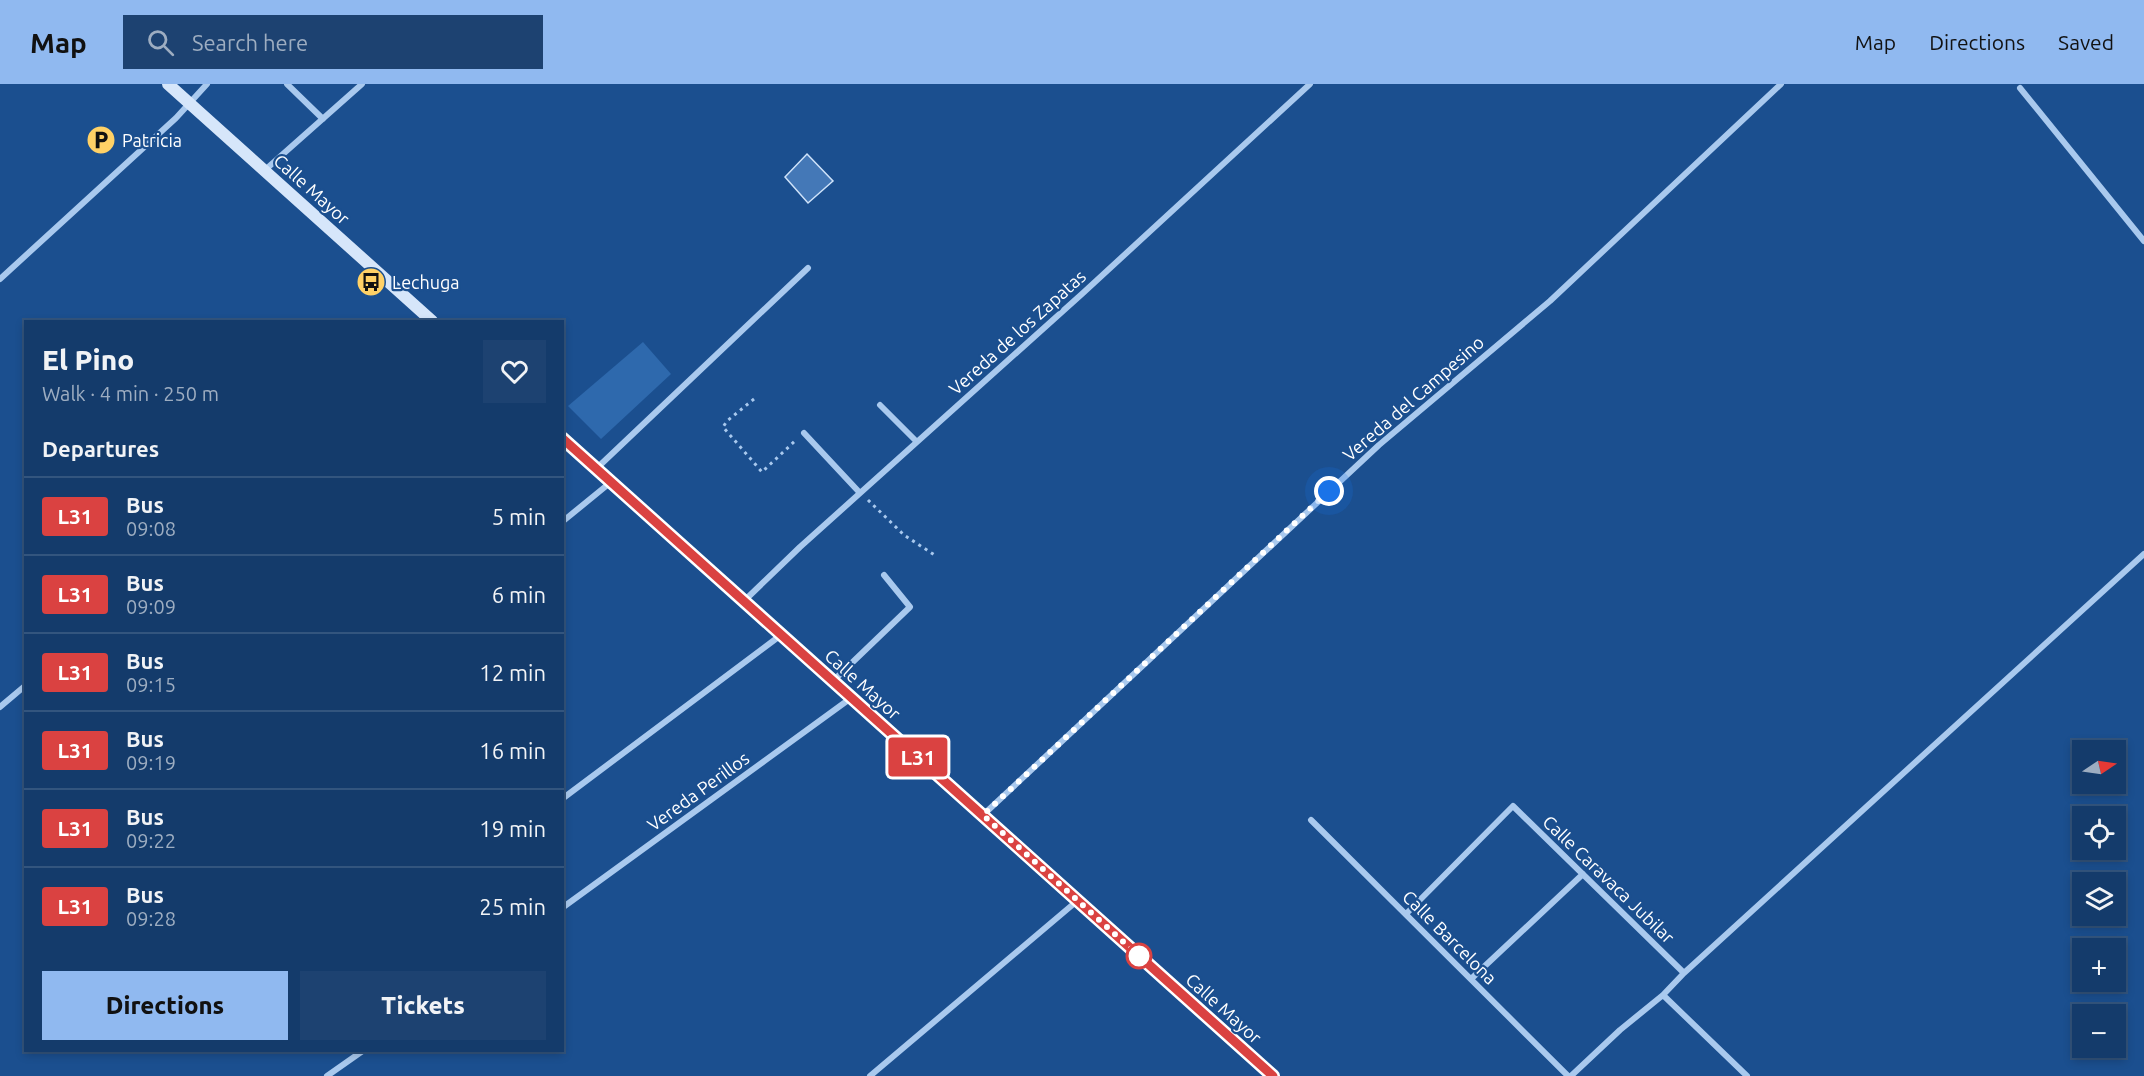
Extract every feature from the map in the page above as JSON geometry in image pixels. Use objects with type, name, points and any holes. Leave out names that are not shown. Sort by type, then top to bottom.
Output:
[{"type":"main road","name":"Calle Mayor","points":[[168,84],[431,320]]},
{"type":"main road","name":"Calle Mayor","points":[[564,440],[1273,1076]]},
{"type":"street","points":[[0,279],[176,118],[207,84]]},
{"type":"street","points":[[287,84],[323,120]]},
{"type":"street","points":[[265,170],[362,84]]},
{"type":"street","name":"Vereda de los Zapatas","points":[[744,600],[1310,84]]},
{"type":"street","name":"Vereda del Campesino","points":[[983,815],[1378,445],[1550,301],[1781,84]]},
{"type":"street","points":[[2020,88],[2144,241]]},
{"type":"street","points":[[597,468],[808,268]]},
{"type":"street","points":[[880,405],[917,442]]},
{"type":"street","points":[[804,433],[860,493]]},
{"type":"street","points":[[564,520],[611,481]]},
{"type":"street","points":[[1569,1076],[1663,995],[1684,973],[2144,554]]},
{"type":"street","points":[[833,681],[910,607],[884,575]]},
{"type":"street","points":[[564,798],[781,635]]},
{"type":"street","points":[[0,707],[24,687]]},
{"type":"street","name":"Vereda Perillos","points":[[564,908],[851,698]]},
{"type":"street","name":"Calle Caravaca Jubilar","points":[[1406,914],[1513,806],[1684,973]]},
{"type":"street","name":"Calle Barcelona","points":[[1311,820],[1569,1076]]},
{"type":"street","points":[[1471,979],[1583,874]]},
{"type":"street","points":[[870,1076],[1077,901]]},
{"type":"street","points":[[1663,995],[1747,1076]]},
{"type":"street","points":[[327,1076],[361,1052]]},
{"type":"path","points":[[754,399],[723,427],[762,472],[804,433]]},
{"type":"path","points":[[860,493],[904,535],[936,556]]},
{"type":"shaded area","points":[[643,342],[671,374],[601,439],[568,406]]},
{"type":"building","points":[[807,154],[833,181],[808,203],[785,177]]},
{"type":"bus line","name":"L31","points":[[564,440],[1273,1076]]},
{"type":"place","name":"Patricia","points":[[101,140]]},
{"type":"place","name":"Lechuga","points":[[371,282]]},
{"type":"route","points":[[1139,956],[983,815],[1329,491]]}]
